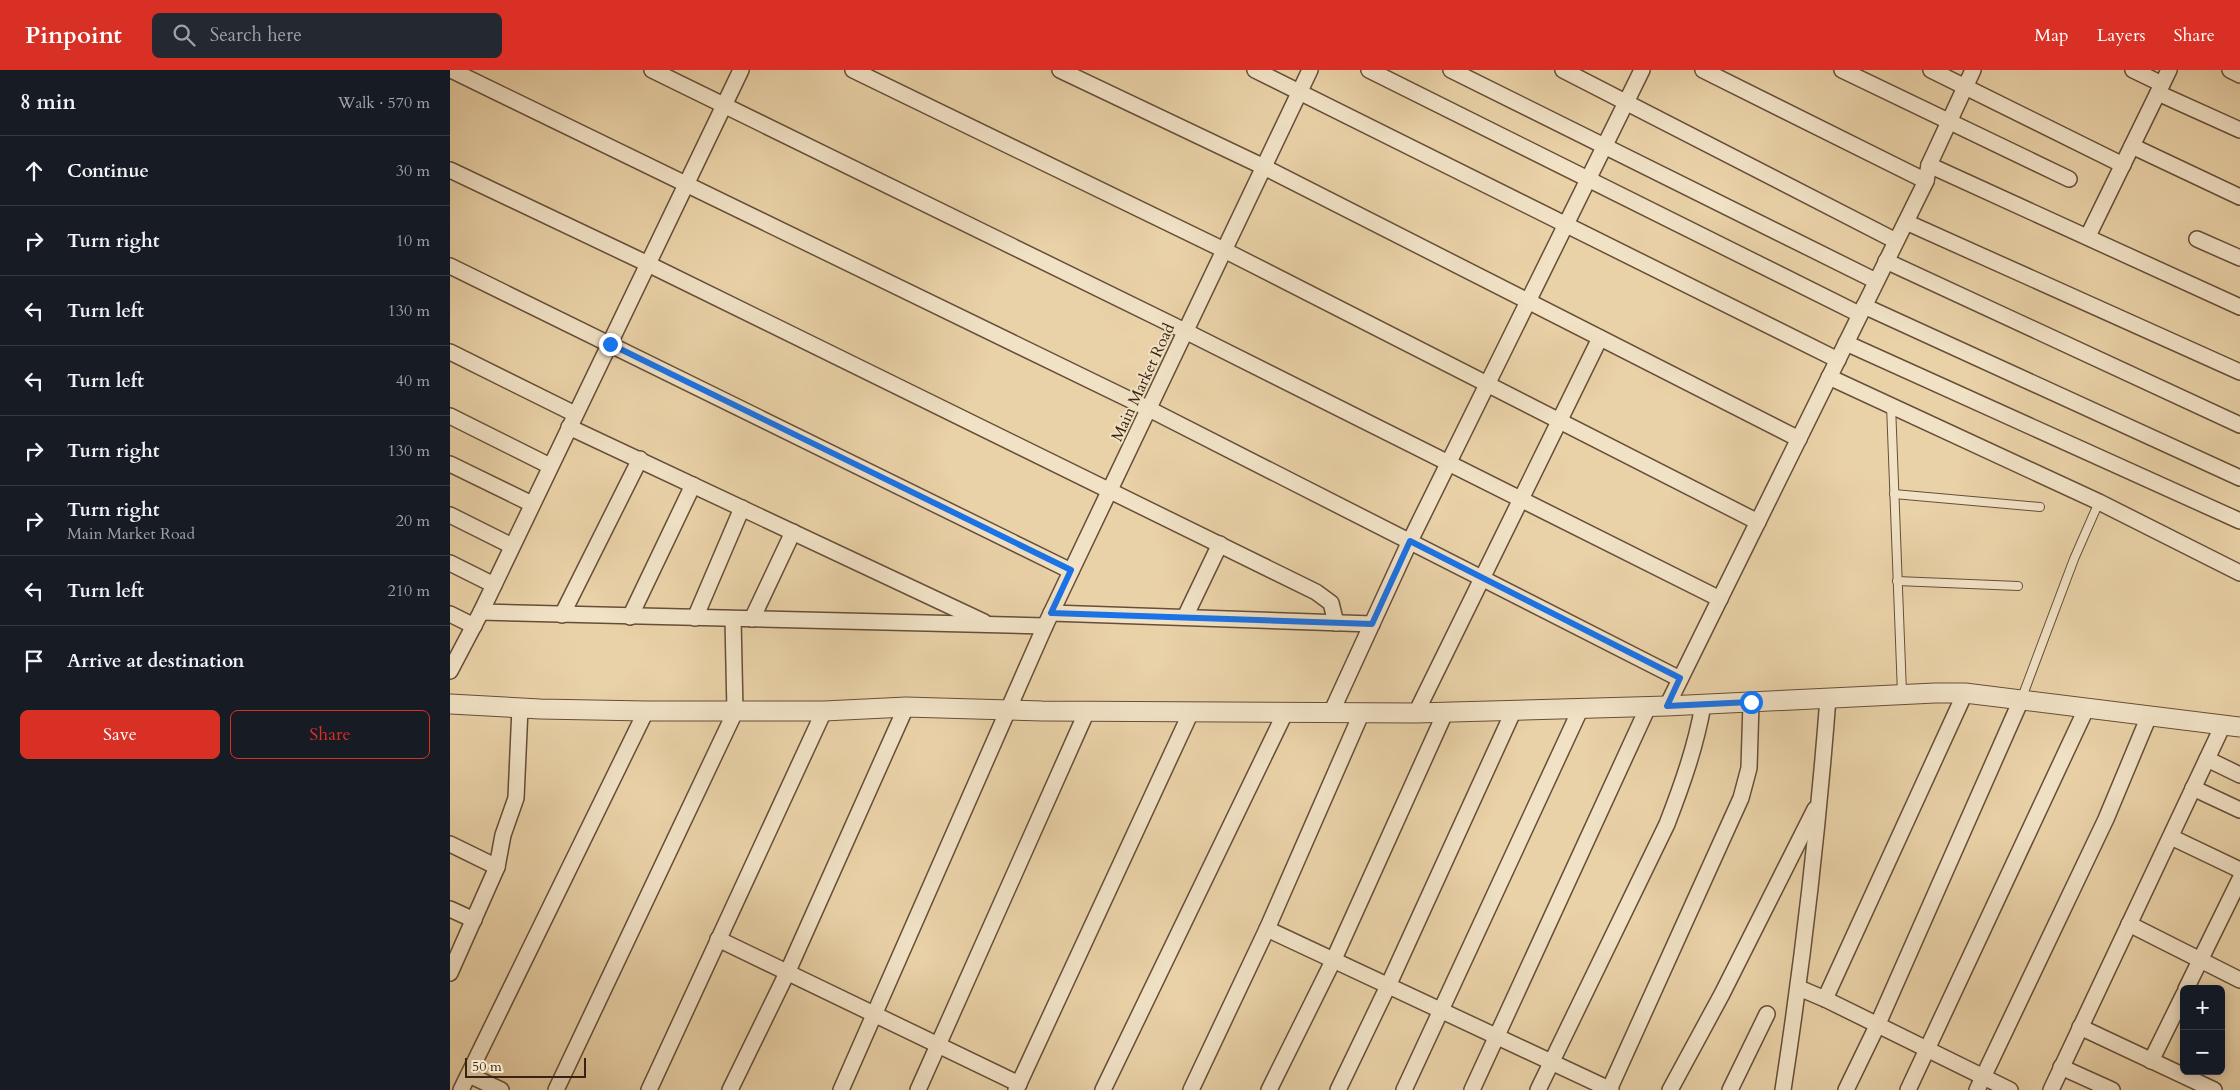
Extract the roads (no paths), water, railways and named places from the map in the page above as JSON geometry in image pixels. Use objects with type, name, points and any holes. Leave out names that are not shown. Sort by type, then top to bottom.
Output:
[{"type":"street","points":[[451,70],[1148,409],[1680,678]]},
{"type":"street","points":[[652,70],[1186,331],[1720,599]]},
{"type":"street","points":[[450,671],[481,612],[741,70]]},
{"type":"street","points":[[853,70],[1224,250],[1758,522]]},
{"type":"street","points":[[1060,70],[1264,167],[1799,438]]},
{"type":"street","points":[[1255,70],[1838,360]]},
{"type":"street","name":"Main Market Road","points":[[841,1090],[1048,620],[1310,70]]},
{"type":"street","points":[[1368,70],[1861,310],[2240,478]]},
{"type":"street","points":[[1451,70],[1876,281]]},
{"type":"street","points":[[1563,70],[1627,101],[1896,241]]},
{"type":"street","points":[[1330,713],[1410,541],[1642,70]]},
{"type":"street","points":[[1702,70],[1926,181]]},
{"type":"street","points":[[1842,70],[2069,179]]},
{"type":"street","points":[[1931,70],[2123,165]]},
{"type":"street","points":[[1667,706],[1926,181],[1929,165],[1973,70]]},
{"type":"street","points":[[2133,70],[2160,89],[2240,130]]},
{"type":"street","points":[[2088,236],[2169,70]]},
{"type":"street","points":[[2230,70],[2240,75]]},
{"type":"street","points":[[2132,146],[2240,197]]},
{"type":"street","points":[[1929,165],[2240,307]]},
{"type":"street","points":[[450,170],[648,264],[1220,544],[1326,598],[1334,610],[1336,623]]},
{"type":"street","points":[[1906,222],[2240,372]]},
{"type":"street","points":[[2196,239],[2240,258]]},
{"type":"street","points":[[1886,261],[2240,425]]},
{"type":"street","points":[[450,266],[1071,570]]},
{"type":"street","points":[[1416,713],[1600,338]]},
{"type":"street","points":[[1846,343],[2240,521]]},
{"type":"street","points":[[450,352],[640,459],[989,624]]},
{"type":"street","points":[[1829,377],[2100,502],[2240,573]]},
{"type":"street","points":[[450,416],[550,466]]},
{"type":"street","points":[[562,615],[640,459]]},
{"type":"street","points":[[450,464],[532,504]]},
{"type":"street","points":[[630,616],[693,485]]},
{"type":"street","points":[[695,618],[742,508]]},
{"type":"street","points":[[450,515],[512,546]]},
{"type":"street","points":[[752,619],[793,532]]},
{"type":"street","points":[[1185,617],[1220,544]]},
{"type":"street","points":[[450,563],[494,585]]},
{"type":"street","points":[[481,612],[989,624],[1048,620],[1185,617],[1372,624]]},
{"type":"street","points":[[450,614],[474,626]]},
{"type":"street","points":[[556,1090],[735,712],[733,619]]},
{"type":"street","points":[[450,704],[520,708],[735,712],[906,707],[1087,711],[1416,713],[1580,710],[1902,693],[1965,693],[2232,726]]},
{"type":"street","points":[[1825,999],[1965,693]]},
{"type":"street","points":[[1783,1090],[1799,988],[1820,799],[1828,698]]},
{"type":"street","points":[[1846,1090],[1877,1026],[2021,700]]},
{"type":"street","points":[[1268,929],[1552,1061],[1610,1090],[1741,798],[1749,768],[1751,702]]},
{"type":"street","points":[[1538,1090],[1667,824],[1684,780],[1698,733],[1703,705]]},
{"type":"street","points":[[730,1090],[788,971],[906,707]]},
{"type":"street","points":[[1472,1090],[1648,707]]},
{"type":"street","points":[[1908,1090],[2087,707]]},
{"type":"street","points":[[450,972],[497,867],[503,835],[516,798],[520,708]]},
{"type":"street","points":[[649,1090],[824,710]]},
{"type":"street","points":[[1404,1090],[1580,710]]},
{"type":"street","points":[[462,1090],[646,711]]},
{"type":"street","points":[[918,1090],[1087,711]]},
{"type":"street","points":[[718,939],[875,1014],[1017,1087],[1192,712]]},
{"type":"street","points":[[1191,1090],[1268,929],[1362,712]]},
{"type":"street","points":[[1269,1090],[1334,960],[1445,712]]},
{"type":"street","points":[[1338,1090],[1388,986],[1513,712]]},
{"type":"street","points":[[1103,1090],[1285,713]]},
{"type":"street","points":[[1980,1084],[2106,819],[2149,716]]},
{"type":"street","points":[[2050,1090],[2207,759],[2232,726]]},
{"type":"street","points":[[2207,759],[2240,775]]},
{"type":"street","points":[[2193,788],[2240,810]]},
{"type":"street","points":[[1670,1090],[1722,994],[1820,799]]},
{"type":"street","points":[[2171,837],[2240,870]]},
{"type":"street","points":[[450,844],[497,867]]},
{"type":"street","points":[[2188,985],[2240,879]]},
{"type":"street","points":[[450,909],[474,920]]},
{"type":"street","points":[[2129,924],[2240,980]]},
{"type":"street","points":[[1799,988],[1825,999],[1926,1050],[1980,1084],[2010,1090]]},
{"type":"street","points":[[2152,1061],[2180,1002]]},
{"type":"street","points":[[1730,1090],[1766,1014]]},
{"type":"street","points":[[2080,1027],[2214,1090]]},
{"type":"street","points":[[2061,1067],[2112,1090]]},
{"type":"street","points":[[469,1075],[501,1090]]},
{"type":"lane","points":[[1892,405],[1902,693]]},
{"type":"lane","points":[[1894,494],[2040,507]]},
{"type":"lane","points":[[2021,700],[2057,600],[2100,502]]},
{"type":"lane","points":[[1897,581],[2018,586]]}]
